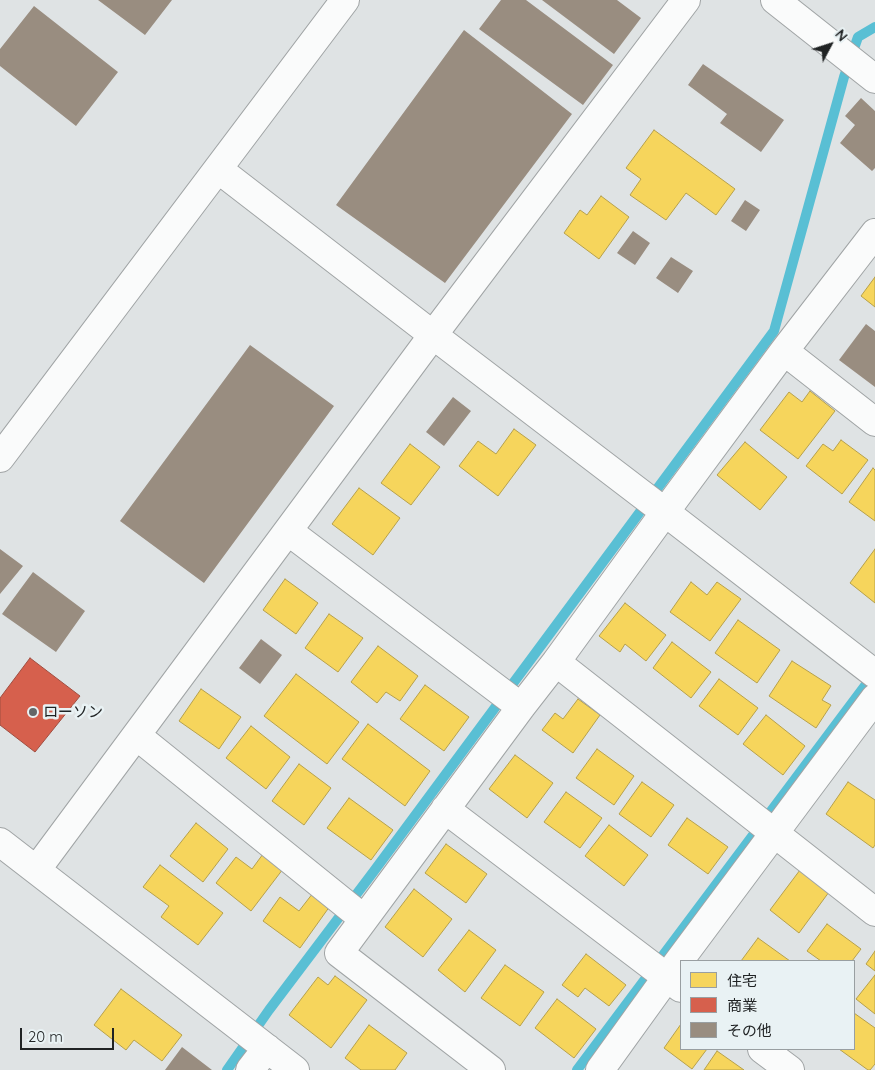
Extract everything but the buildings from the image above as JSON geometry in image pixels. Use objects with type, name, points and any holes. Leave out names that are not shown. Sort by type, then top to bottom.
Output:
[{"type":"street","points":[[0,458],[345,0]]},
{"type":"street","points":[[37,870],[433,336],[686,0]]},
{"type":"street","points":[[775,0],[875,78]]},
{"type":"street","points":[[218,169],[875,674]]},
{"type":"street","points":[[491,1070],[339,953],[556,662],[784,351],[875,233]]},
{"type":"street","points":[[784,351],[875,422]]},
{"type":"street","points":[[288,531],[521,707]]},
{"type":"street","points":[[556,662],[875,912]]},
{"type":"street","points":[[689,960],[774,834],[875,698]]},
{"type":"street","points":[[136,736],[364,919]]},
{"type":"street","points":[[446,809],[674,982],[600,1070]]},
{"type":"street","points":[[0,842],[295,1070]]},
{"type":"street","points":[[250,1070],[266,1048]]},
{"type":"street","points":[[763,1050],[790,1070]]},
{"type":"waterway","points":[[227,1070],[269,1010],[774,331],[844,77],[858,37],[875,27]]},
{"type":"waterway","points":[[577,1070],[873,675]]},
{"type":"place","name":"ローソン","points":[[33,712]]}]
